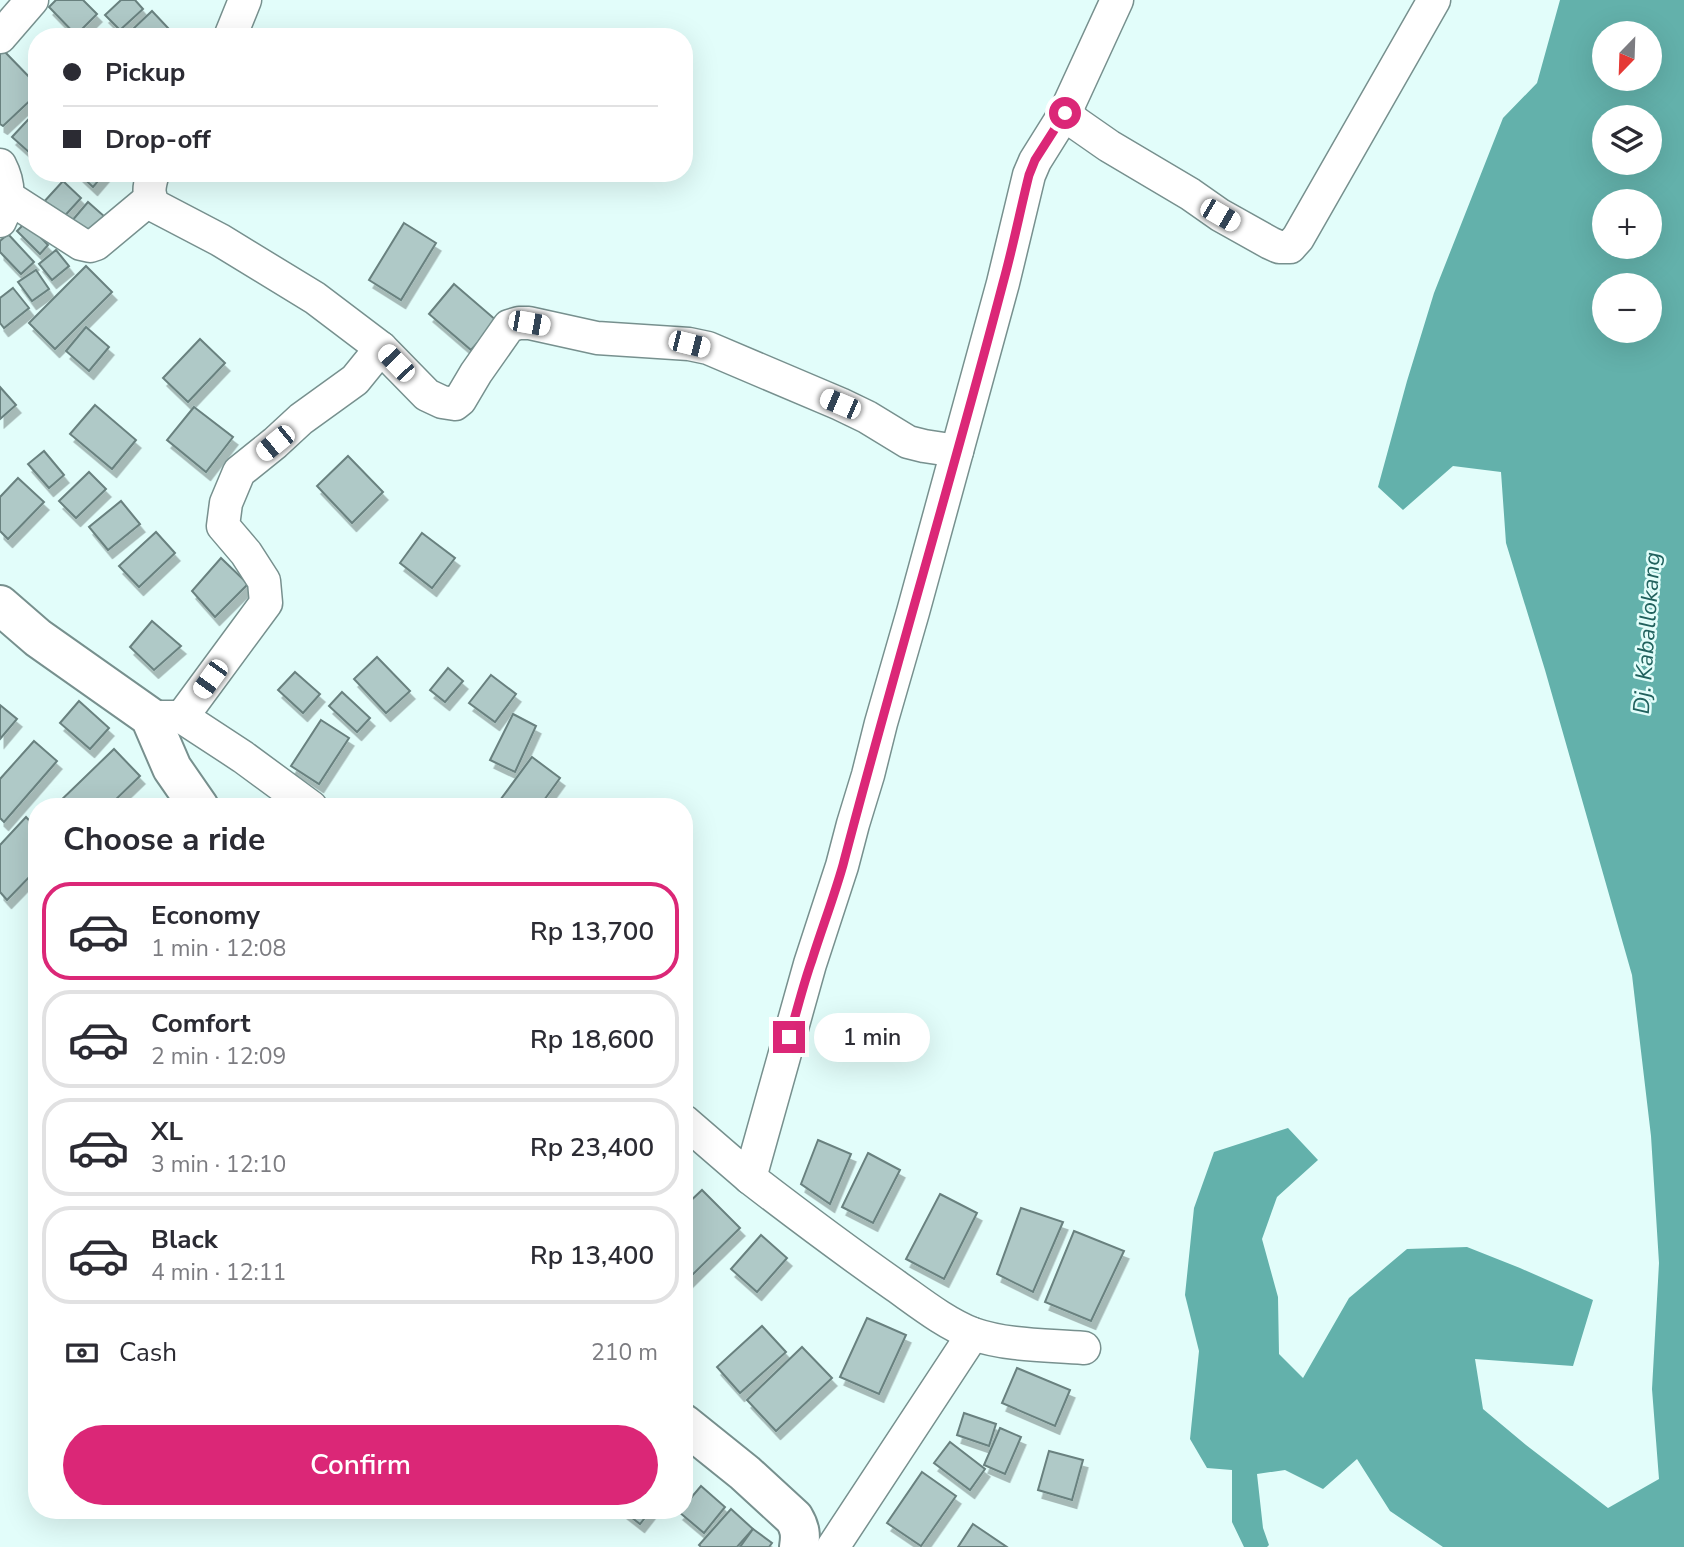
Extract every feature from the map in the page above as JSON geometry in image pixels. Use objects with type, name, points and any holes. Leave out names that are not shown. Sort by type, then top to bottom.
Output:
[{"type":"street","points":[[0,37],[32,0]]},
{"type":"street","points":[[234,28],[246,0]]},
{"type":"street","points":[[750,1178],[810,964],[842,866],[1003,283],[1029,175],[1035,160],[1065,113],[1117,0]]},
{"type":"street","points":[[1065,113],[1076,124],[1109,146],[1220,215],[1270,243],[1279,247],[1290,247],[1298,239],[1434,0]]},
{"type":"street","points":[[0,165],[7,178],[4,209],[90,246],[96,244],[151,186]]},
{"type":"street","points":[[151,186],[155,206],[220,240],[316,298],[381,348],[428,395],[442,402],[455,404],[460,400],[509,327],[519,323],[551,327],[597,338],[689,344],[731,357],[840,404],[908,442],[957,451]]},
{"type":"street","points":[[193,798],[173,768],[166,717],[265,603],[264,581],[223,526],[226,503],[239,472],[301,419],[355,380],[381,348]]},
{"type":"street","points":[[0,605],[38,638],[166,717],[243,757],[299,798]]},
{"type":"street","points":[[693,1129],[750,1178],[853,1256],[947,1321],[973,1334],[998,1340],[1084,1348]]},
{"type":"street","points":[[833,1547],[973,1334]]},
{"type":"street","points":[[693,1431],[745,1473],[794,1518],[801,1534],[799,1547]]},
{"type":"water","name":"Dj. Kaballokang","points":[[1560,0],[1684,0],[1684,1547],[1443,1547],[1390,1511],[1357,1459],[1323,1489],[1285,1470],[1257,1474],[1263,1528],[1269,1545],[1244,1547],[1232,1522],[1232,1470],[1207,1468],[1190,1439],[1199,1351],[1185,1295],[1194,1208],[1214,1152],[1288,1128],[1318,1160],[1277,1197],[1262,1239],[1278,1297],[1279,1354],[1303,1378],[1349,1298],[1407,1249],[1467,1247],[1593,1300],[1573,1366],[1475,1359],[1483,1409],[1608,1508],[1659,1479],[1652,1389],[1659,1263],[1651,1136],[1632,975],[1506,543],[1501,472],[1453,466],[1403,510],[1378,487],[1434,293],[1503,118],[1537,83]]},
{"type":"building","points":[[56,0],[83,0],[97,14],[83,28],[69,28],[49,7]]},
{"type":"building","points":[[121,0],[135,0],[143,9],[122,28],[118,28],[105,15]]},
{"type":"building","points":[[152,11],[168,28],[134,28]]},
{"type":"building","points":[[3,50],[28,76],[28,102],[3,126],[0,124],[0,54]]},
{"type":"building","points":[[28,120],[28,151],[12,137]]},
{"type":"building","points":[[62,182],[81,198],[60,221],[42,204]]},
{"type":"building","points":[[88,202],[105,217],[88,237],[71,222]]},
{"type":"building","points":[[26,222],[48,245],[40,254],[17,231]]},
{"type":"building","points":[[404,223],[436,243],[401,300],[369,280]]},
{"type":"building","points":[[8,234],[34,262],[21,274],[0,252],[0,241]]},
{"type":"building","points":[[56,250],[69,266],[52,280],[39,264]]},
{"type":"building","points":[[86,266],[112,292],[55,349],[29,323]]},
{"type":"building","points":[[36,270],[49,289],[32,301],[18,282]]},
{"type":"building","points":[[454,284],[497,321],[471,350],[429,314]]},
{"type":"building","points":[[13,288],[29,308],[4,328],[0,323],[0,298]]},
{"type":"building","points":[[86,327],[109,347],[89,371],[66,351]]},
{"type":"building","points":[[200,339],[225,363],[188,402],[163,378]]},
{"type":"building","points":[[0,387],[16,405],[0,419]]},
{"type":"building","points":[[95,405],[136,440],[112,469],[70,434]]},
{"type":"building","points":[[194,407],[233,437],[206,472],[167,440]]},
{"type":"building","points":[[44,451],[64,475],[49,488],[28,464]]},
{"type":"building","points":[[348,456],[383,492],[352,523],[317,486]]},
{"type":"building","points":[[89,472],[106,489],[76,518],[59,501]]},
{"type":"building","points":[[18,478],[44,502],[8,539],[0,531],[0,497]]},
{"type":"building","points":[[121,501],[140,524],[108,550],[89,527]]},
{"type":"building","points":[[156,532],[175,553],[139,587],[119,566]]},
{"type":"building","points":[[422,533],[455,558],[432,588],[400,563]]},
{"type":"building","points":[[221,558],[248,584],[215,617],[192,591]]},
{"type":"building","points":[[152,621],[181,646],[154,670],[130,647]]},
{"type":"building","points":[[377,657],[410,691],[386,713],[354,679]]},
{"type":"building","points":[[448,668],[463,681],[445,702],[430,690]]},
{"type":"building","points":[[295,672],[320,694],[303,713],[278,690]]},
{"type":"building","points":[[491,675],[516,694],[495,722],[469,703]]},
{"type":"building","points":[[342,692],[370,718],[357,732],[329,706]]},
{"type":"building","points":[[79,701],[109,728],[90,749],[60,723]]},
{"type":"building","points":[[0,705],[17,719],[0,739]]},
{"type":"building","points":[[513,714],[536,726],[515,772],[490,760]]},
{"type":"building","points":[[321,720],[349,738],[319,784],[291,766]]},
{"type":"building","points":[[34,741],[57,761],[4,822],[0,818],[0,779]]},
{"type":"building","points":[[114,749],[140,776],[117,798],[63,798]]},
{"type":"building","points":[[532,757],[560,778],[546,798],[502,798]]},
{"type":"building","points":[[26,817],[28,878],[7,900],[0,892],[0,845]]},
{"type":"building","points":[[818,1140],[851,1154],[830,1204],[801,1184]]},
{"type":"building","points":[[868,1153],[900,1170],[873,1223],[842,1207]]},
{"type":"building","points":[[702,1190],[740,1228],[693,1274],[693,1198]]},
{"type":"building","points":[[940,1194],[977,1213],[944,1279],[906,1259]]},
{"type":"building","points":[[1021,1208],[1063,1222],[1033,1292],[997,1274]]},
{"type":"building","points":[[1074,1231],[1124,1251],[1091,1321],[1045,1302]]},
{"type":"building","points":[[761,1235],[787,1258],[757,1292],[731,1269]]},
{"type":"building","points":[[867,1318],[906,1335],[879,1394],[840,1377]]},
{"type":"building","points":[[762,1326],[786,1352],[740,1393],[717,1367]]},
{"type":"building","points":[[802,1347],[832,1378],[776,1431],[747,1400]]},
{"type":"building","points":[[1017,1368],[1070,1390],[1055,1426],[1002,1403]]},
{"type":"building","points":[[964,1413],[996,1424],[989,1446],[957,1435]]},
{"type":"building","points":[[1000,1428],[1021,1437],[1005,1474],[984,1465]]},
{"type":"building","points":[[950,1442],[985,1469],[970,1490],[934,1463]]},
{"type":"building","points":[[1049,1451],[1083,1460],[1072,1500],[1038,1490]]},
{"type":"building","points":[[922,1472],[956,1496],[921,1546],[887,1523]]},
{"type":"building","points":[[701,1486],[725,1507],[704,1533],[687,1519],[693,1519],[693,1495]]},
{"type":"building","points":[[731,1509],[753,1529],[737,1547],[701,1547],[699,1545]]},
{"type":"building","points":[[973,1524],[1007,1547],[958,1547]]},
{"type":"building","points":[[753,1529],[772,1543],[769,1547],[740,1547]]},
{"type":"route","points":[[789,1037],[842,866],[897,671],[1003,283],[1029,175],[1035,160],[1065,113]]}]
